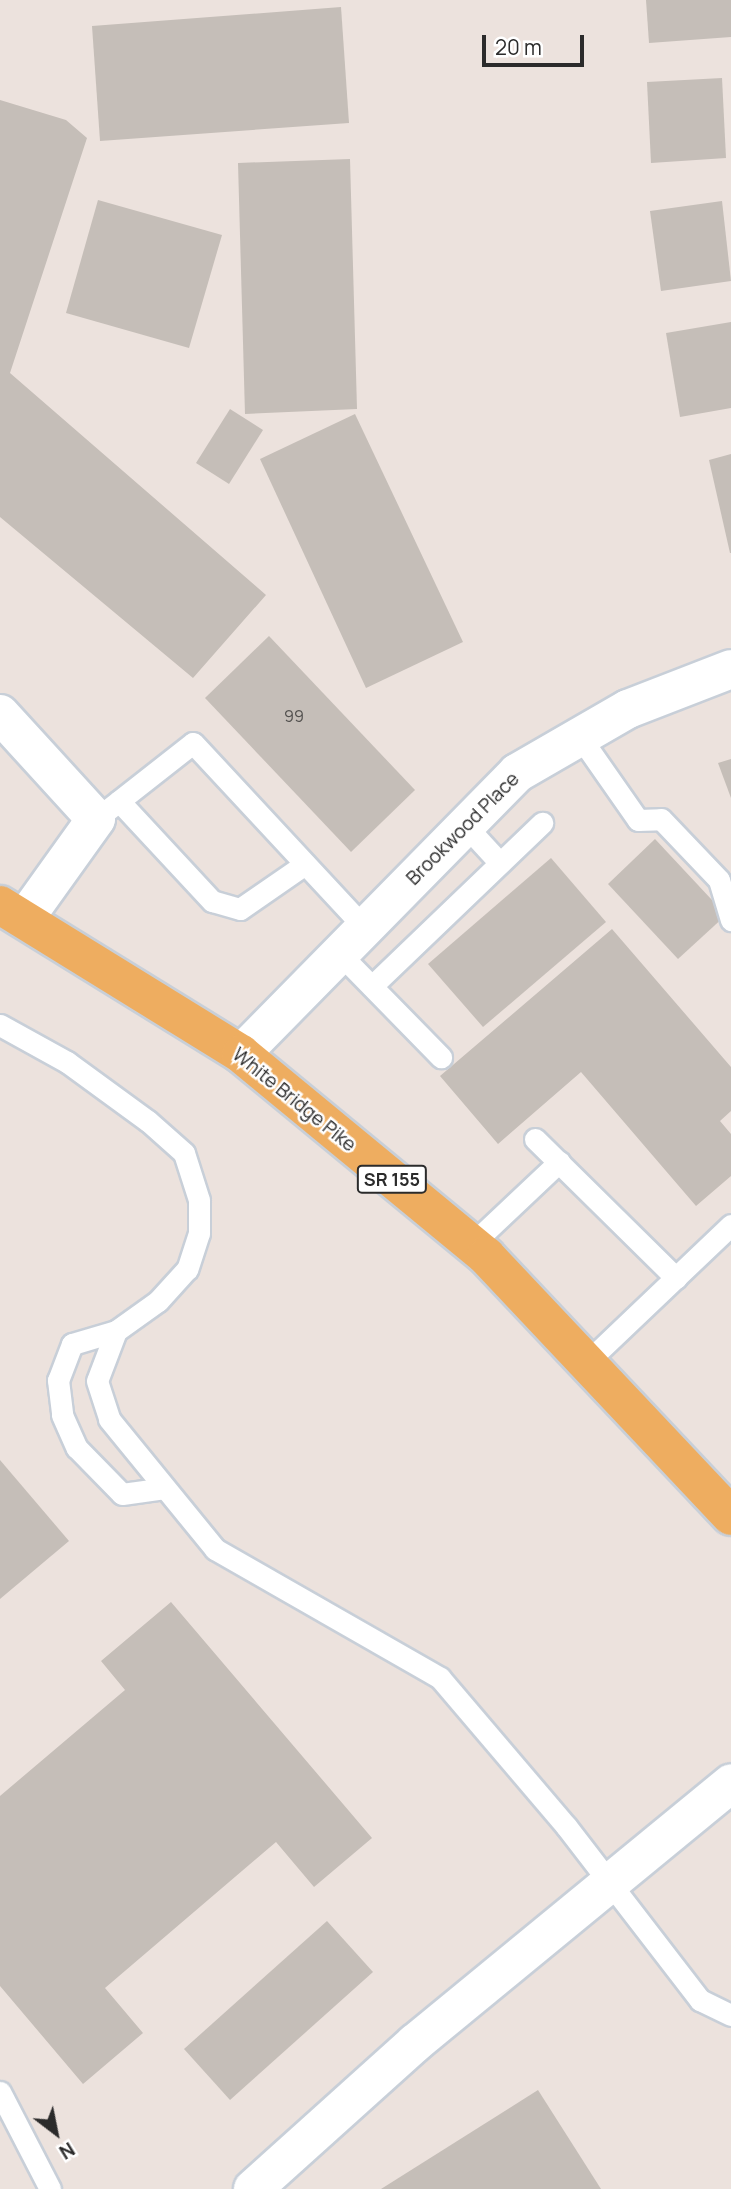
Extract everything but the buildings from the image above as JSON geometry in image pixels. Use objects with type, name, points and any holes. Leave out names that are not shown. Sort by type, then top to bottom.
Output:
[{"type":"main road","name":"White Bridge Pike","points":[[13,911],[241,1054],[472,1244],[731,1517]]},
{"type":"street","name":"Brookwood Place","points":[[241,1054],[517,773],[628,709],[731,669]]},
{"type":"street","points":[[0,714],[107,810],[13,911]]},
{"type":"street","points":[[253,2189],[415,2043],[731,1783]]},
{"type":"lane","points":[[580,737],[638,820],[661,819],[719,880],[731,920]]},
{"type":"lane","points":[[305,864],[240,909],[212,901],[107,810],[194,743],[305,864],[352,940],[372,986],[441,1057]]},
{"type":"lane","points":[[372,986],[542,823]]},
{"type":"lane","points":[[466,826],[500,863]]},
{"type":"lane","points":[[0,1025],[67,1062],[184,1153],[199,1200],[199,1233],[187,1269],[158,1301],[116,1331],[72,1343],[58,1380],[62,1415],[77,1448],[122,1494],[165,1488]]},
{"type":"lane","points":[[535,1139],[676,1278]]},
{"type":"lane","points":[[472,1244],[559,1162]]},
{"type":"lane","points":[[586,1363],[731,1225]]},
{"type":"lane","points":[[116,1331],[97,1381],[108,1419],[215,1549],[440,1678],[566,1826],[607,1883],[700,2000],[731,2015]]},
{"type":"lane","points":[[0,2092],[50,2189]]}]
